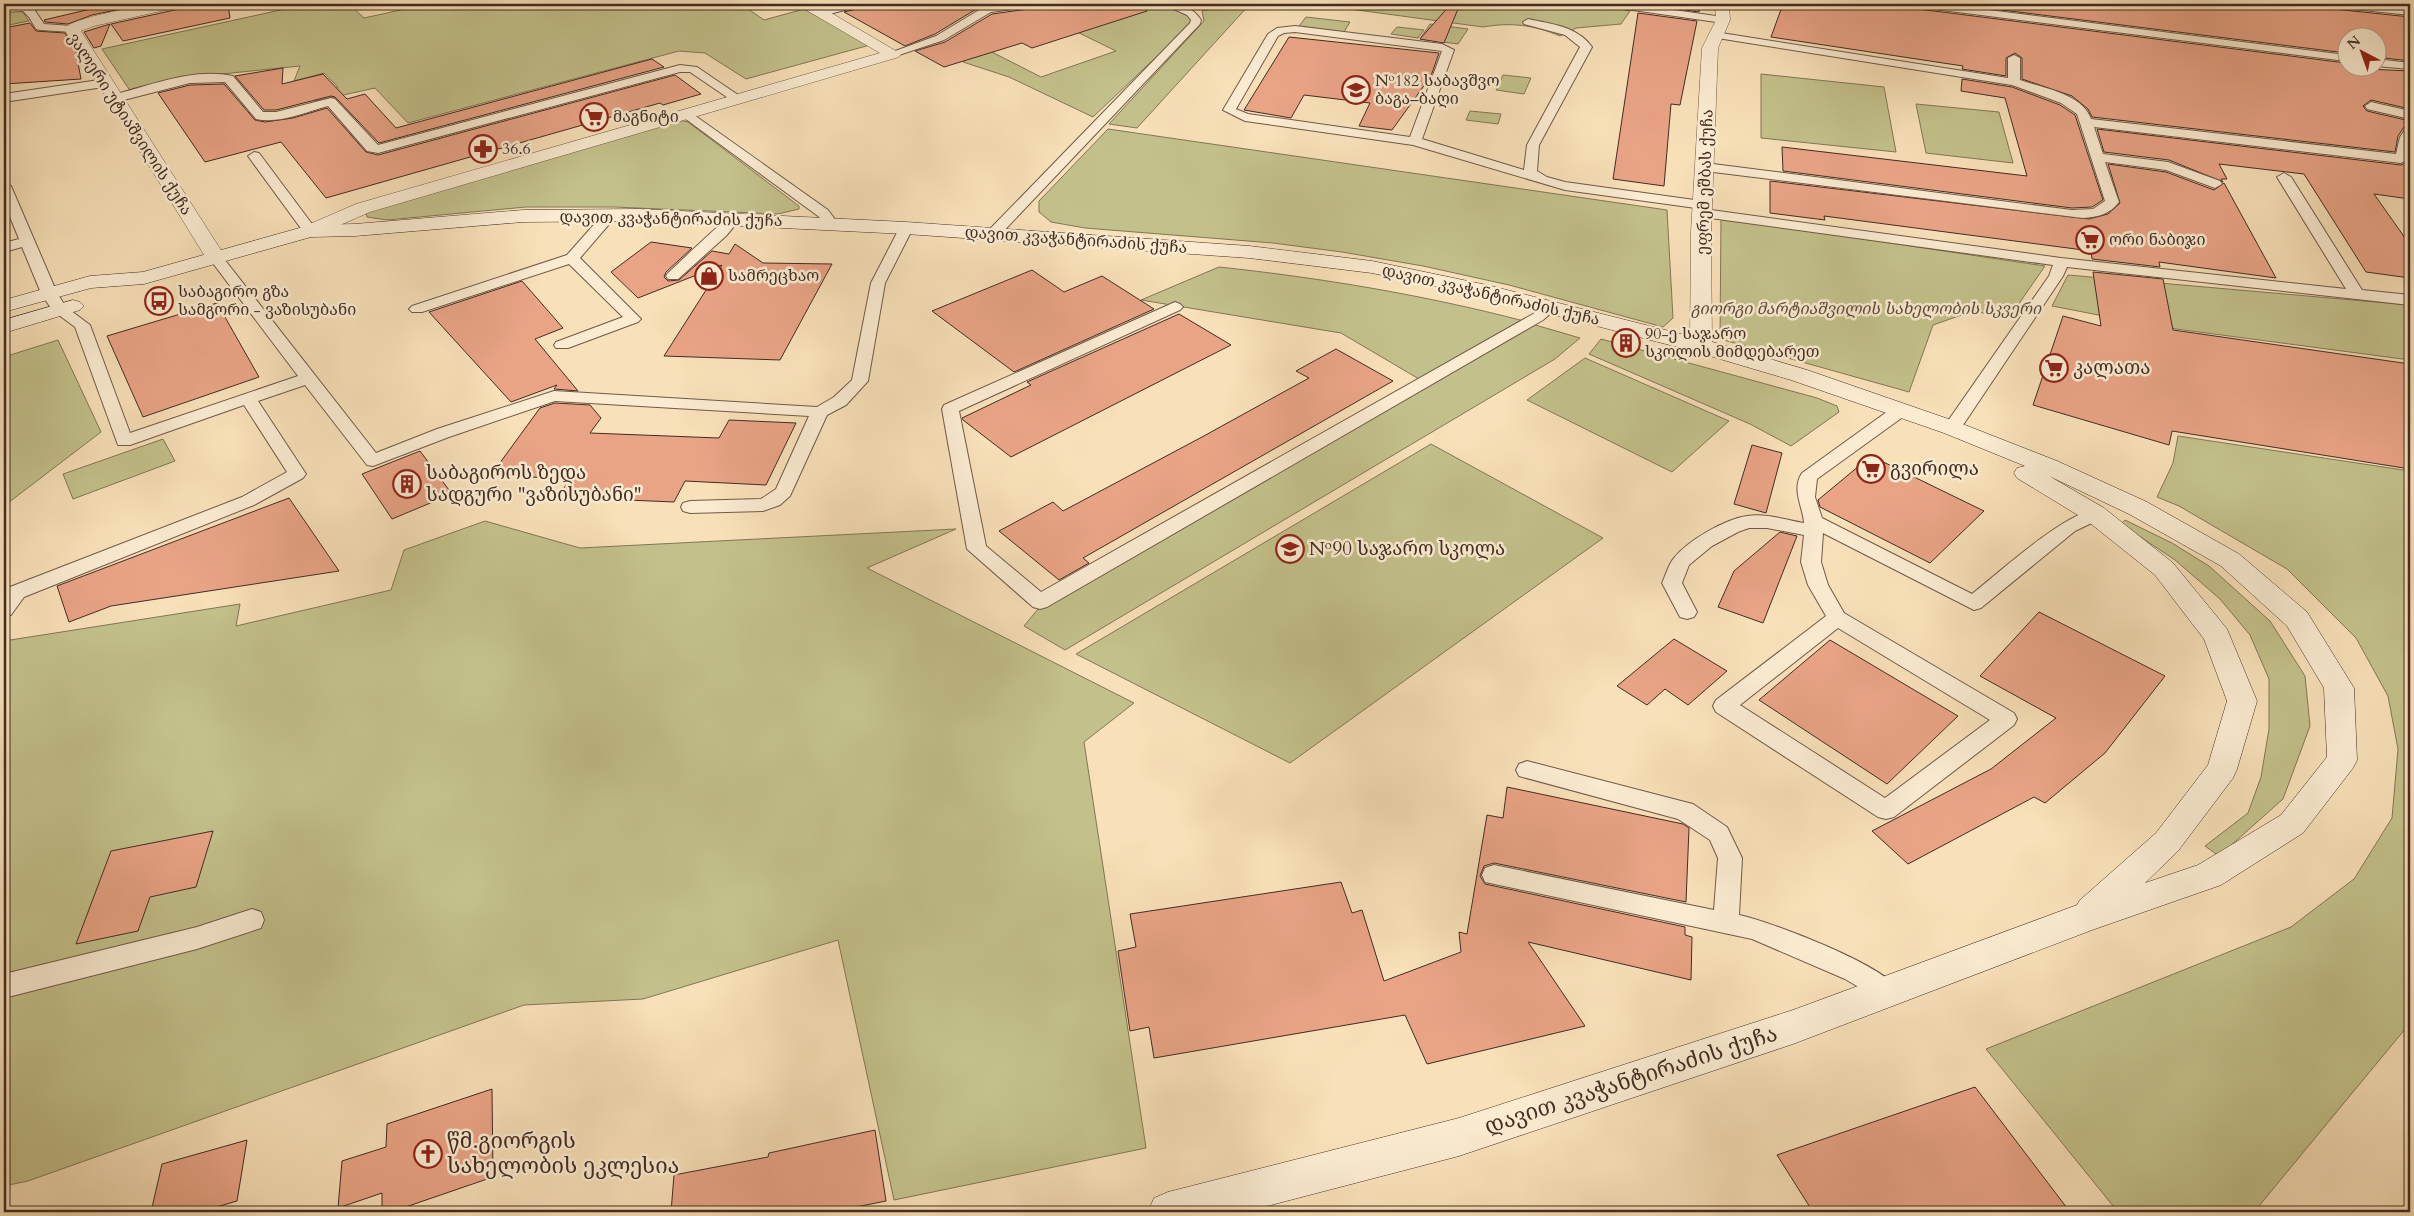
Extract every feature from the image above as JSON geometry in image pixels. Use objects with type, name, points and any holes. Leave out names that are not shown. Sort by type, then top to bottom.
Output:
[{"type":"street","points":[[72,29],[90,22],[174,4]]},
{"type":"street","points":[[806,4],[893,54]]},
{"type":"street","name":"ეფრემ ეშბას ქუჩა","points":[[1701,346],[1703,209],[1710,48],[1720,20]]},
{"type":"street","name":"ვალერი უტიაშვილის ქუჩა","points":[[72,29],[216,258]]},
{"type":"street","points":[[310,231],[363,208],[893,54]]},
{"type":"street","name":"დავით კვაჭანტირაძის ქუჩა","points":[[55,302],[116,292],[140,280],[310,231],[355,230],[523,216],[610,215],[733,218],[906,228],[1258,253],[1372,268],[1487,291],[1701,346],[1799,375],[1909,413],[2048,466],[2138,508],[2230,560],[2297,619],[2340,688],[2342,760],[2292,824],[2209,875],[2083,918],[1793,1027],[1459,1137],[1168,1212]]},
{"type":"street","points":[[4,306],[55,302]]},
{"type":"street","points":[[4,327],[55,302]]},
{"type":"street","name":"დავით კვაჭანტირაძის ქუჩა","points":[[1909,413],[2016,467],[2095,514],[2164,569],[2217,636],[2242,701],[2222,769],[2167,842],[2083,918]]},
{"type":"lane","points":[[822,13],[856,4]]},
{"type":"lane","points":[[893,54],[940,38],[988,9],[1028,4]]},
{"type":"lane","points":[[993,234],[1195,24],[1196,20],[1191,13],[1168,4]]},
{"type":"lane","points":[[1612,4],[1720,20],[2014,82],[2046,92],[2080,108],[2112,202],[2103,211],[2089,214],[1705,167]]},
{"type":"lane","points":[[1918,4],[2336,57]]},
{"type":"lane","points":[[2334,4],[2410,12]]},
{"type":"lane","name":"ვალერი უტიაშვილის ქუჩა","points":[[4,9],[27,8],[33,12],[40,27],[72,29]]},
{"type":"lane","points":[[1528,22],[1576,36],[1584,42],[1586,47],[1533,145],[1530,172],[1542,180]]},
{"type":"lane","points":[[1415,141],[1448,50],[1442,47],[1281,30],[1274,34],[1229,110],[1245,117],[1415,141],[1565,186],[1703,209],[2061,262],[2410,300]]},
{"type":"lane","points":[[2014,58],[2014,82]]},
{"type":"lane","points":[[2386,63],[2410,66]]},
{"type":"lane","points":[[116,98],[200,78],[223,77],[229,79],[260,116],[276,116],[330,102],[372,148],[378,149],[680,68],[692,69],[738,99]]},
{"type":"lane","points":[[4,98],[106,83]]},
{"type":"lane","points":[[2371,106],[2410,115]]},
{"type":"lane","points":[[687,114],[823,213],[827,218],[823,223]]},
{"type":"lane","points":[[2086,122],[2406,159],[2406,137],[2410,131]]},
{"type":"lane","points":[[254,156],[310,231]]},
{"type":"lane","points":[[2098,157],[2168,166],[2215,184]]},
{"type":"lane","points":[[2284,177],[2357,294]]},
{"type":"lane","points":[[4,186],[26,241],[55,302],[82,325],[124,441],[308,378]]},
{"type":"lane","points":[[417,309],[572,258],[610,215]]},
{"type":"lane","points":[[673,276],[722,233],[733,218]]},
{"type":"lane","points":[[216,258],[373,461],[444,433],[554,396],[820,412],[840,401],[860,381],[878,283],[906,228]]},
{"type":"lane","points":[[4,248],[26,241]]},
{"type":"lane","points":[[562,345],[633,319],[572,258]]},
{"type":"lane","points":[[1952,428],[2056,276],[2061,262]]},
{"type":"lane","points":[[1174,307],[950,409],[977,549],[1040,602],[1529,322],[1550,307]]},
{"type":"lane","points":[[4,610],[17,592],[248,501],[297,474],[248,398]]},
{"type":"lane","points":[[690,507],[763,505],[774,501],[784,492],[820,412]]},
{"type":"lane","points":[[1837,618],[1724,706],[1886,810],[2006,719],[1837,618],[1818,585],[1811,562],[1814,526],[1806,497],[1808,477],[1909,413]]},
{"type":"lane","points":[[1686,612],[1672,583],[1681,562],[1705,542],[1748,522],[1814,526],[1974,603],[2068,527],[2095,514]]},
{"type":"lane","points":[[1527,770],[1685,811],[1719,834],[1730,858],[1726,923]]},
{"type":"lane","points":[[1494,875],[1755,929],[1854,971],[1887,992]]},
{"type":"lane","points":[[4,986],[197,938],[252,920]]},
{"type":"green space","points":[[308,4],[349,4],[364,18],[428,4],[536,4],[538,6],[546,4],[741,4],[764,20],[804,9],[870,45],[746,79],[705,53],[679,51],[408,123],[375,88],[316,101],[310,94],[338,87],[324,73],[294,81],[300,66],[212,75],[131,92],[102,49]]},
{"type":"green space","points":[[1094,4],[1146,4],[1160,6],[1184,13],[1192,19],[1191,24],[1093,117],[1009,77],[963,62],[956,53],[980,46],[1041,77],[1116,51],[1071,29],[1081,8]]},
{"type":"green space","points":[[1238,4],[1250,4],[1137,128],[1109,124],[1204,21],[1202,11]]},
{"type":"green space","points":[[1313,4],[1589,4],[1630,11],[1621,24],[1576,28],[1560,36],[1541,29],[1522,26],[1483,27]]},
{"type":"green space","points":[[4,11],[22,11],[29,21],[4,26]]},
{"type":"green space","points":[[1306,17],[1350,22],[1344,32],[1299,26]]},
{"type":"green space","points":[[1430,24],[1468,29],[1458,44],[1420,39]]},
{"type":"green space","points":[[1397,27],[1424,30],[1418,38],[1391,34]]},
{"type":"green space","points":[[1761,74],[1884,87],[1896,152],[1761,138]]},
{"type":"green space","points":[[1503,75],[1531,78],[1524,94],[1496,90]]},
{"type":"green space","points":[[1916,104],[1999,112],[2013,163],[1926,153]]},
{"type":"green space","points":[[1470,111],[1501,114],[1498,124],[1466,120]]},
{"type":"green space","points":[[678,120],[688,122],[799,206],[799,209],[778,214],[614,207],[526,207],[387,220],[367,217],[366,213],[377,208]]},
{"type":"green space","name":"გიორგი მარტიაშვილის სახელობის სკვერი","points":[[1108,129],[1667,210],[1673,318],[1663,327],[1509,285],[1423,266],[1342,252],[1273,243],[1085,228],[1051,222],[1039,212],[1039,201]]},
{"type":"green space","name":"გიორგი მარტიაშვილის სახელობის სკვერი","points":[[1721,218],[2045,266],[2009,318],[1973,311],[1933,325],[1909,392],[1720,339]]},
{"type":"green space","points":[[1219,267],[1373,288],[1449,303],[1524,321],[1419,379],[1341,333],[1141,300]]},
{"type":"green space","points":[[2068,275],[2410,305],[2410,360],[2161,327],[2052,306]]},
{"type":"green space","points":[[1532,324],[1580,338],[1555,359],[1065,650],[1024,626],[1039,608]]},
{"type":"green space","points":[[1601,339],[1817,398],[1837,406],[1839,412],[1791,446],[1750,424],[1589,354]]},
{"type":"green space","points":[[58,340],[101,432],[4,506],[4,357]]},
{"type":"green space","points":[[1585,358],[1729,421],[1672,472],[1527,400]]},
{"type":"green space","points":[[2178,436],[2410,471],[2410,1023],[2254,1212],[2118,1212],[1986,1049],[2291,927],[2354,879],[2392,818],[2398,749],[2388,696],[2356,638],[2287,569],[2179,506],[2157,497],[2173,463]]},
{"type":"green space","points":[[163,439],[175,461],[73,499],[63,474]]},
{"type":"green space","points":[[1431,444],[1603,538],[1290,763],[1076,654]]},
{"type":"green space","points":[[2125,520],[2172,543],[2209,566],[2270,621],[2305,676],[2310,726],[2283,799],[2219,856],[2205,846],[2248,813],[2261,777],[2269,729],[2269,679],[2250,635],[2220,599],[2175,560],[2121,524]]},
{"type":"green space","points":[[485,521],[580,548],[956,529],[867,568],[1134,703],[1084,742],[1146,1148],[894,1200],[838,940],[643,999],[524,1005],[28,1181],[4,1186],[4,641],[240,604],[236,626],[391,590],[404,550]]},
{"type":"building","points":[[97,4],[145,4],[92,15],[68,24],[45,22],[44,20],[99,7]]},
{"type":"building","points":[[183,4],[228,4],[230,18],[123,41],[111,24],[179,9]]},
{"type":"building","points":[[863,4],[993,4],[983,5],[935,34],[905,46],[844,12],[860,8]]},
{"type":"building","points":[[1035,4],[1146,4],[1147,11],[1032,48],[1022,43],[944,67],[915,51],[945,42],[992,14],[1028,9]]},
{"type":"building","points":[[1451,4],[1460,4],[1444,43],[1420,39]]},
{"type":"building","points":[[1644,4],[1700,4],[1699,12]]},
{"type":"building","points":[[1783,4],[1911,4],[1918,9],[2336,62],[2336,78],[2386,78],[2386,70],[2410,71],[2410,109],[2371,100],[2363,106],[2367,111],[2410,121],[2410,125],[2404,127],[2398,136],[2395,152],[2092,117],[2088,109],[2072,96],[2022,79],[2022,58],[2015,53],[2006,58],[2006,76],[1962,69],[1963,66],[1771,37]]},
{"type":"building","points":[[1954,4],[2327,4],[2334,9],[2410,17],[2410,61],[2386,58],[2386,28],[2336,28],[2336,52]]},
{"type":"building","points":[[1638,13],[1697,21],[1680,105],[1671,104],[1664,186],[1613,179]]},
{"type":"building","points":[[30,23],[36,31],[65,33],[76,52],[81,79],[4,84],[4,28]]},
{"type":"building","points":[[110,24],[101,46],[94,48],[84,32]]},
{"type":"building","points":[[1289,37],[1439,53],[1431,76],[1392,130],[1359,126],[1370,103],[1304,95],[1291,118],[1244,110]]},
{"type":"building","points":[[652,59],[664,67],[379,143],[335,97],[331,96],[276,110],[264,110],[235,76],[283,68],[282,84],[323,74],[347,99],[365,94],[396,128]]},
{"type":"building","points":[[675,75],[701,94],[663,105],[660,103],[326,198],[281,142],[205,162],[158,93],[190,85],[224,84],[255,120],[265,122],[293,118],[327,108],[366,152],[378,155]]},
{"type":"building","points":[[1962,79],[2012,87],[2060,105],[2075,115],[2103,200],[2092,207],[2072,208],[1783,171],[1782,147],[2027,176],[2005,98],[1961,91]]},
{"type":"building","points":[[2097,129],[2401,165],[2409,161],[2410,157],[2410,199],[2374,194],[2410,245],[2410,278],[2366,272],[2304,174],[2219,164],[2227,179],[2221,179],[2223,182],[2169,160],[2104,152]]},
{"type":"building","points":[[2108,164],[2166,172],[2214,190],[2224,183],[2276,278],[2159,262],[2160,267],[2092,259],[2091,251],[1824,216],[1825,220],[1770,213],[1770,181],[2089,219],[2108,214],[2120,203]]},
{"type":"building","points":[[651,242],[692,248],[666,272],[664,277],[668,281],[679,280],[712,251],[729,254],[735,244],[763,263],[832,264],[780,360],[664,356],[722,265],[638,298],[611,272]]},
{"type":"building","points":[[1032,270],[1064,292],[1102,276],[1154,309],[1014,372],[932,311]]},
{"type":"building","points":[[2093,272],[2163,279],[2173,330],[2410,364],[2410,469],[2172,431],[2169,445],[2033,405],[2063,316],[2101,326]]},
{"type":"building","points":[[522,281],[563,328],[535,339],[578,391],[554,389],[557,385],[511,402],[429,312]]},
{"type":"building","points":[[217,303],[259,377],[143,417],[107,336]]},
{"type":"building","points":[[1179,314],[1231,345],[1011,457],[962,418],[1031,385],[1027,382]]},
{"type":"building","points":[[1336,349],[1393,381],[1083,558],[1089,563],[1059,580],[999,531],[1053,502],[1063,511],[1202,437],[1309,378],[1296,371]]},
{"type":"building","points":[[555,403],[590,405],[601,418],[590,433],[719,438],[729,420],[796,423],[766,485],[685,481],[674,502],[558,497],[570,479],[491,475],[540,408]]},
{"type":"building","points":[[1752,445],[1782,453],[1766,513],[1734,504]]},
{"type":"building","name":"საბაგიროს ზედა სადგური \"ვაზისუბანი\"","points":[[420,451],[452,494],[392,519],[362,474]]},
{"type":"building","points":[[1871,456],[1984,511],[1930,563],[1820,507],[1818,500]]},
{"type":"building","points":[[289,498],[339,571],[111,606],[69,622],[57,586]]},
{"type":"building","points":[[1780,532],[1797,536],[1763,623],[1718,607],[1734,571]]},
{"type":"building","points":[[2039,612],[2165,676],[2105,753],[2045,803],[2034,797],[1908,864],[1872,831],[1991,769],[2056,718],[1980,676]]},
{"type":"building","points":[[1674,639],[1727,671],[1688,705],[1665,689],[1647,705],[1617,686]]},
{"type":"building","points":[[1830,640],[1958,716],[1887,784],[1759,700]]},
{"type":"building","points":[[1507,787],[1683,824],[1689,828],[1686,902],[1494,863],[1484,866],[1480,876],[1485,884],[1685,927],[1685,935],[1692,937],[1691,980],[1528,942],[1585,1026],[1427,1064],[1405,1015],[1154,1058],[1149,1027],[1130,1031],[1118,951],[1136,947],[1130,914],[1341,882],[1352,913],[1362,910],[1384,981],[1461,952],[1459,932],[1467,934],[1487,815],[1503,818]]},
{"type":"building","points":[[213,831],[196,887],[150,897],[138,931],[76,944],[111,851]]},
{"type":"building","points":[[1975,1087],[2070,1212],[1813,1212],[1777,1155]]},
{"type":"building","name":"წმ.გიორგის სახელობის ეკლესია","points":[[492,1089],[493,1177],[391,1212],[382,1212],[382,1193],[338,1208],[342,1161],[386,1147],[387,1124]]},
{"type":"building","points":[[875,1130],[886,1201],[831,1212],[671,1212],[674,1175],[768,1157],[769,1153]]},
{"type":"building","points":[[247,1140],[237,1201],[199,1212],[151,1212],[162,1164]]},
{"type":"place","name":"№182 საბავშვო ბაგა–ბაღი","points":[[1356,90]]},
{"type":"place","name":"მაგნიტი","points":[[594,117]]},
{"type":"place","name":"36.6","points":[[483,149]]},
{"type":"place","name":"ორი ნაბიჯი","points":[[2090,240]]},
{"type":"place","name":"სამრეცხაო","points":[[709,276]]},
{"type":"place","name":"საბაგირო გზა სამგორი - ვაზისუბანი","points":[[159,301]]},
{"type":"place","name":"90-ე საჯარო სკოლის მიმდებარეთ","points":[[1626,343]]},
{"type":"place","name":"კალათა","points":[[2054,368]]},
{"type":"place","name":"გვირილა","points":[[1871,469]]},
{"type":"place","name":"საბაგიროს ზედა სადგური \"ვაზისუბანი\"","points":[[407,484]]},
{"type":"place","name":"№90 საჯარო სკოლა","points":[[1290,549]]},
{"type":"place","name":"წმ.გიორგის სახელობის ეკლესია","points":[[428,1154]]}]
